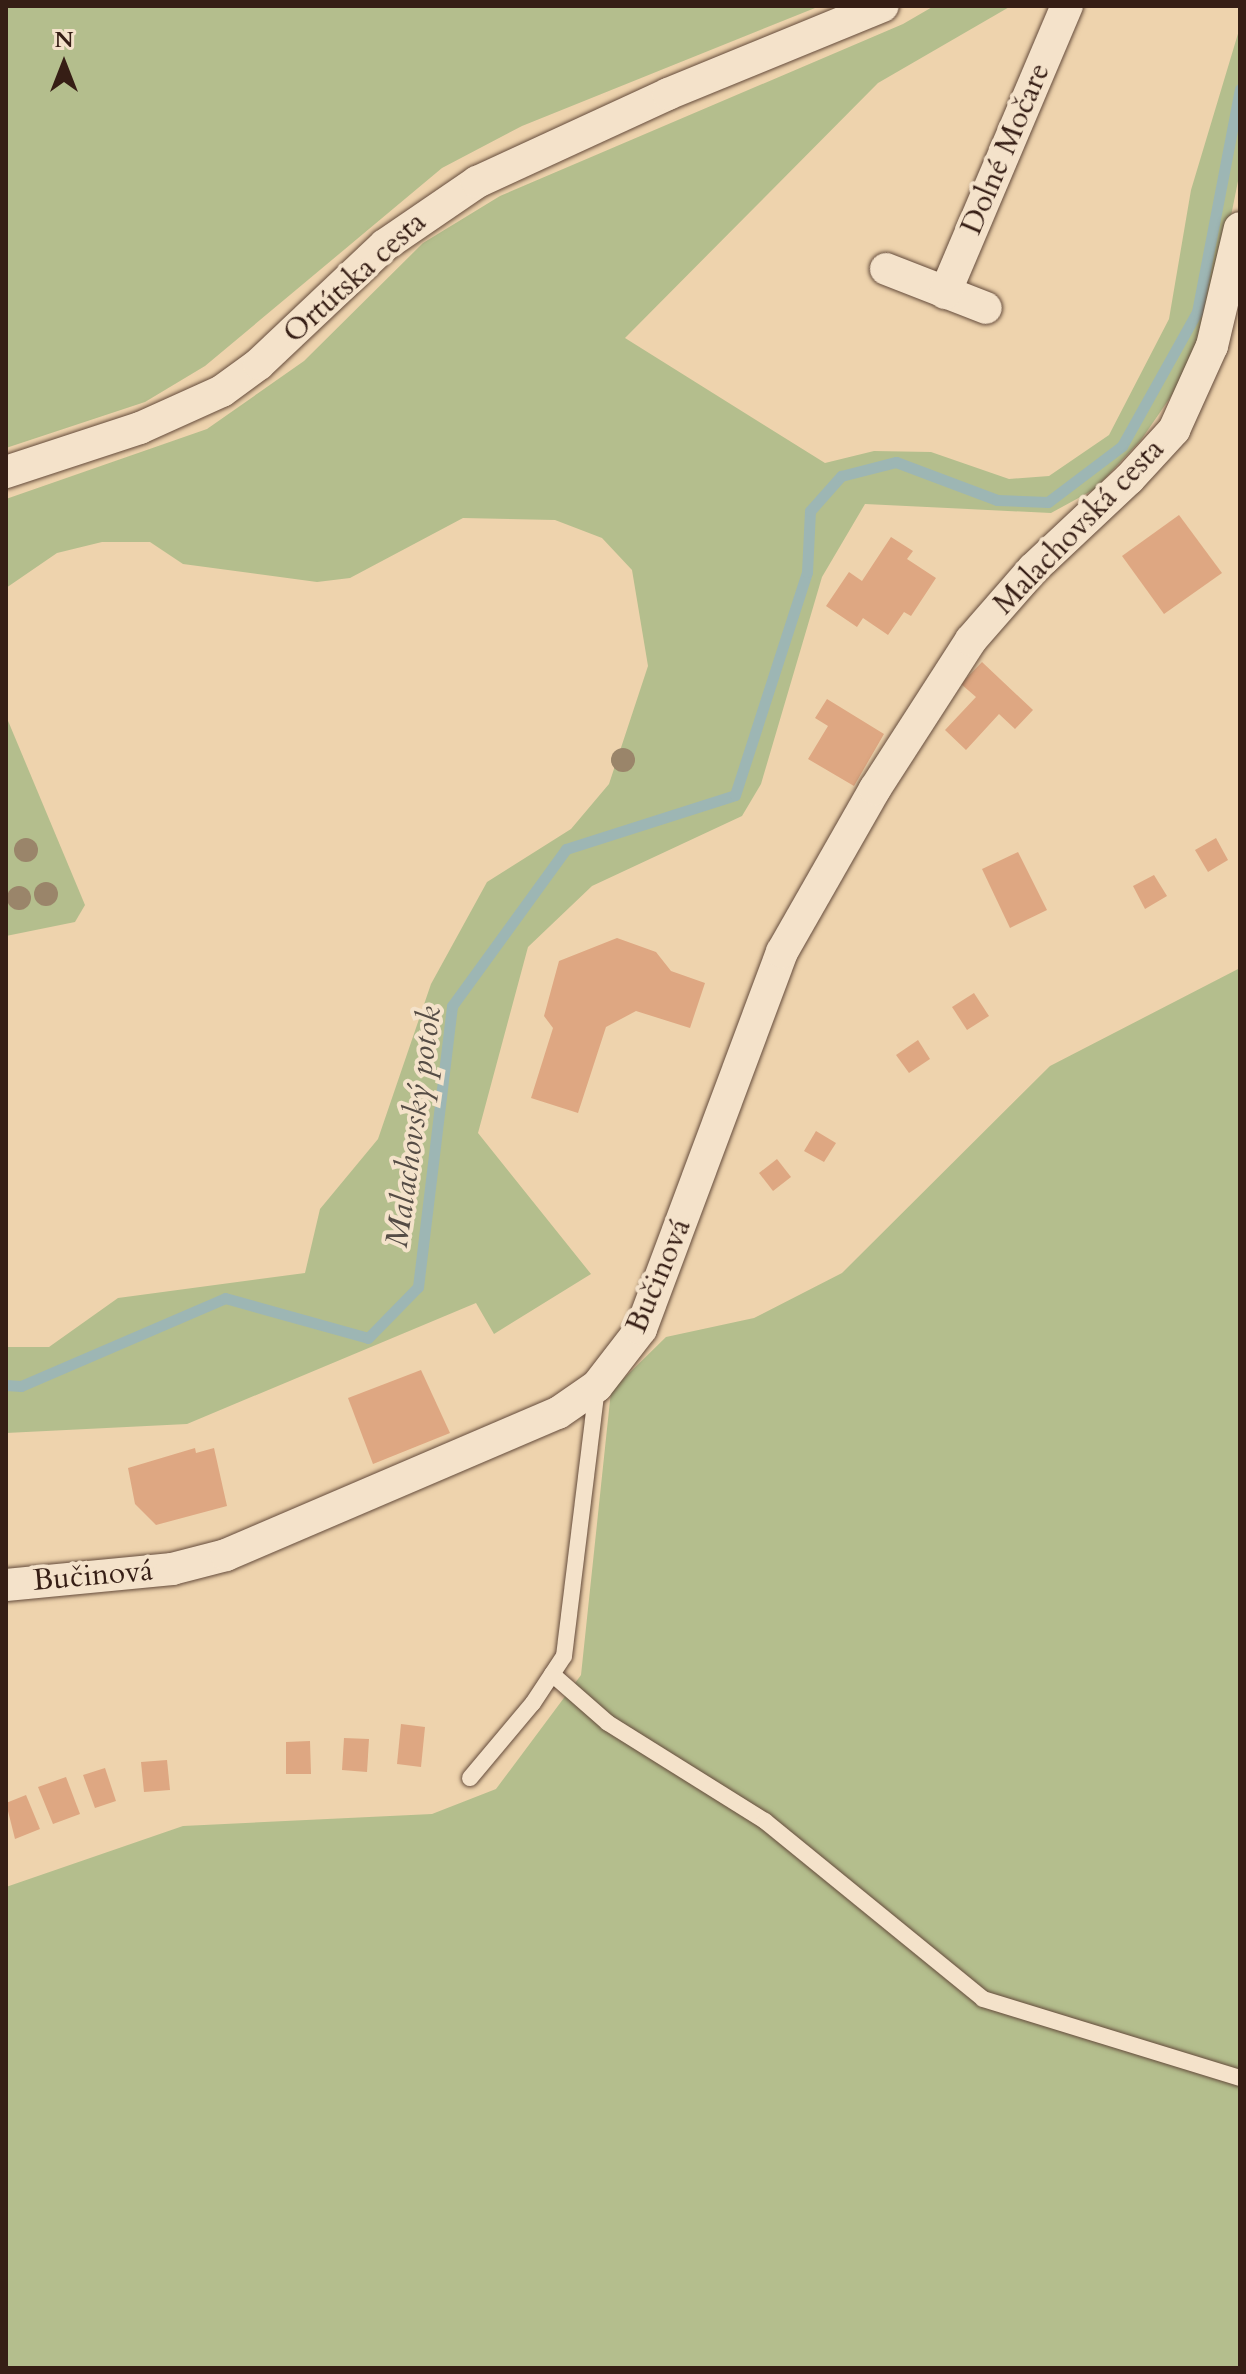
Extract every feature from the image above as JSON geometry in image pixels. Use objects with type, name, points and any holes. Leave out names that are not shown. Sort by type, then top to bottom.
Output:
[{"type":"street","name":"Ortútska cesta","points":[[6,472],[140,428],[222,391],[259,364],[385,245],[477,182],[668,94],[883,6]]},
{"type":"street","name":"Dolné Močare","points":[[945,293],[1067,6]]},
{"type":"street","name":"Malachovská cesta","points":[[971,640],[1033,569],[1174,430],[1212,346],[1240,228]]},
{"type":"street","points":[[886,269],[986,308]]},
{"type":"street","name":"Bučinová","points":[[6,1585],[172,1569],[226,1555],[558,1413],[597,1386],[641,1329],[782,952],[875,789],[971,640]]},
{"type":"lane","points":[[470,1778],[564,1656],[597,1386]]},
{"type":"lane","points":[[552,1674],[608,1723],[765,1821],[983,1999],[1240,2078]]},
{"type":"green space","points":[[6,6],[820,6],[522,126],[442,168],[205,366],[145,402],[6,448]]},
{"type":"green space","points":[[934,6],[1011,6],[878,83],[625,338],[825,463],[874,451],[931,452],[1009,479],[1049,476],[1109,435],[1169,319],[1191,190],[1240,27],[1240,171],[1220,271],[1185,376],[1141,440],[1095,489],[1051,513],[865,504],[822,577],[761,784],[742,816],[592,886],[528,947],[478,1133],[591,1274],[494,1334],[476,1303],[187,1424],[6,1433],[6,1347],[49,1347],[118,1298],[305,1273],[320,1209],[378,1139],[431,984],[487,882],[571,829],[609,784],[648,666],[632,570],[602,538],[555,520],[463,518],[350,578],[317,582],[183,564],[150,542],[102,542],[57,553],[6,588],[6,499],[207,429],[304,361],[423,243],[500,196],[903,24]]},
{"type":"green space","points":[[6,716],[85,905],[75,922],[6,936]]},
{"type":"green space","points":[[1240,968],[1240,2368],[6,2368],[6,1887],[183,1826],[432,1814],[496,1789],[581,1675],[611,1391],[666,1337],[754,1318],[842,1273],[1050,1066]]},
{"type":"building","points":[[1179,515],[1222,573],[1164,614],[1122,556]]},
{"type":"building","points":[[891,537],[913,551],[907,559],[936,578],[911,616],[904,612],[888,635],[863,618],[857,627],[826,606],[849,572],[862,581]]},
{"type":"building","points":[[982,662],[1033,710],[1015,729],[999,714],[966,750],[945,730],[976,697],[961,684]]},
{"type":"building","points":[[827,699],[884,734],[854,786],[808,759],[828,726],[815,718]]},
{"type":"building","points":[[1216,838],[1228,860],[1208,872],[1195,850]]},
{"type":"building","points":[[1018,852],[1047,910],[1010,928],[982,869]]},
{"type":"building","points":[[1154,875],[1167,896],[1145,909],[1133,886]]},
{"type":"building","points":[[617,938],[656,952],[671,971],[705,983],[690,1028],[636,1011],[606,1027],[578,1113],[531,1098],[553,1028],[544,1016],[559,961]]},
{"type":"building","points":[[974,993],[989,1016],[967,1030],[952,1007]]},
{"type":"building","points":[[918,1040],[930,1059],[909,1073],[896,1055]]},
{"type":"building","points":[[816,1131],[836,1143],[824,1162],[804,1151]]},
{"type":"building","points":[[777,1159],[791,1177],[773,1191],[759,1173]]},
{"type":"building","points":[[421,1370],[450,1433],[373,1464],[348,1398]]},
{"type":"building","points":[[195,1448],[196,1453],[214,1448],[227,1506],[156,1525],[135,1504],[128,1468]]},
{"type":"building","points":[[401,1724],[425,1727],[421,1767],[397,1764]]},
{"type":"building","points":[[344,1738],[369,1739],[367,1772],[342,1770]]},
{"type":"building","points":[[310,1741],[311,1774],[286,1774],[286,1742]]},
{"type":"building","points":[[167,1760],[170,1790],[144,1792],[141,1762]]},
{"type":"building","points":[[105,1768],[116,1801],[95,1808],[83,1775]]},
{"type":"building","points":[[66,1777],[80,1814],[53,1824],[38,1787]]},
{"type":"building","points":[[26,1795],[40,1829],[15,1839],[6,1803]]},
{"type":"waterway","name":"Malachovský potok","points":[[6,1385],[21,1386],[225,1298],[368,1338],[418,1287],[452,1006],[566,849],[735,795],[807,572],[810,511],[841,476],[896,462],[997,500],[1048,502],[1122,446],[1197,312],[1240,89]]}]
